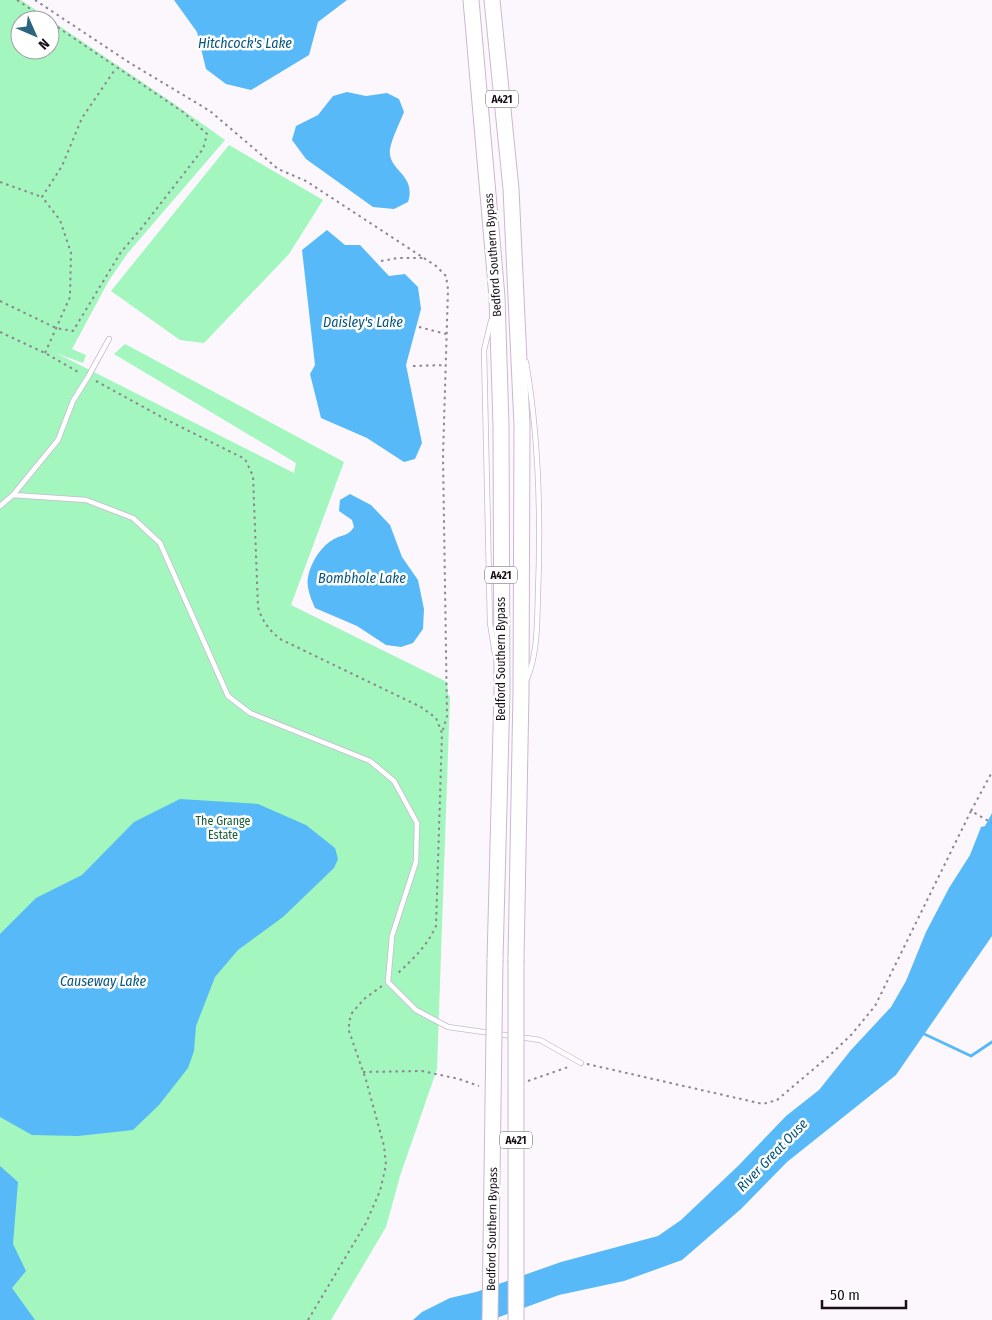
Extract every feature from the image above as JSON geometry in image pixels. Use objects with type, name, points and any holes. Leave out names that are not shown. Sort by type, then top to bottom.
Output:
[{"type":"highway","name":"Bedford Southern Bypass","points":[[493,5],[511,189],[522,425],[521,692],[516,960],[516,1320]]},
{"type":"highway","name":"Bedford Southern Bypass","points":[[471,6],[497,298],[501,436],[502,692],[495,960],[490,1320]]},
{"type":"lane","points":[[0,506],[12,495],[58,440],[73,401],[109,339]]},
{"type":"lane","points":[[12,495],[86,500],[133,518],[160,543],[228,696],[250,713],[370,761],[394,781],[417,822],[417,832],[416,862],[392,936],[388,982],[416,1010],[448,1027],[540,1040],[581,1063]]},
{"type":"path","points":[[17,0],[32,10]]},
{"type":"path","points":[[35,0],[130,63],[210,111],[278,169],[306,180],[436,266],[446,276],[448,289],[443,456],[447,716],[442,733],[436,926],[429,941],[417,955],[388,982],[364,999],[352,1013],[349,1022],[349,1031],[384,1146],[386,1165],[380,1192],[366,1223],[308,1320]]},
{"type":"path","points":[[0,301],[56,328],[73,331],[121,252],[203,149],[207,134],[184,112],[60,29]]},
{"type":"path","points":[[42,198],[62,166],[82,118],[116,68]]},
{"type":"path","points":[[0,182],[42,198],[60,220],[71,253],[70,298],[45,353]]},
{"type":"path","points":[[381,261],[398,258],[423,258]]},
{"type":"path","points":[[419,327],[446,334]]},
{"type":"path","points":[[0,332],[45,353],[167,420],[245,459],[253,476],[258,607],[264,623],[280,639],[421,707],[436,718],[442,733]]},
{"type":"path","points":[[413,366],[446,365]]},
{"type":"path","points":[[526,1082],[581,1063],[763,1104],[777,1100],[852,1034],[874,1006],[992,772]]},
{"type":"path","points":[[971,811],[992,823]]},
{"type":"path","points":[[363,1072],[422,1071],[459,1079],[482,1087]]},
{"type":"green space","name":"The Grange Estate","points":[[0,0],[21,0],[36,10],[10,10],[10,60],[60,60],[60,26],[225,140],[127,254],[108,282],[72,349],[86,355],[83,363],[56,353],[294,473],[296,463],[114,354],[125,344],[344,462],[291,605],[447,682],[448,695],[450,696],[437,1069],[400,1176],[386,1227],[331,1320],[0,1320]]},
{"type":"green space","points":[[229,145],[323,200],[289,254],[204,343],[180,340],[111,291]]},
{"type":"water","name":"Hitchcock's Lake","points":[[174,0],[347,0],[318,22],[309,55],[251,90],[226,84],[206,69],[197,32]]},
{"type":"water","points":[[347,92],[366,96],[387,93],[399,99],[404,112],[394,135],[390,156],[409,185],[410,193],[408,202],[394,209],[373,207],[306,159],[292,140],[296,126],[318,115],[333,96]]},
{"type":"water","name":"Daisley's Lake","points":[[327,230],[345,245],[360,245],[389,276],[405,274],[418,287],[421,309],[406,365],[422,443],[415,459],[404,462],[367,438],[321,418],[310,374],[315,365],[302,250]]},
{"type":"water","name":"Bombhole Lake","points":[[350,494],[371,505],[390,525],[402,557],[418,580],[424,609],[423,629],[413,643],[401,647],[386,645],[357,626],[315,608],[313,604],[309,593],[308,577],[314,560],[329,542],[347,534],[354,527],[352,520],[339,511],[340,500]]},
{"type":"water","name":"Causeway Lake","points":[[180,799],[258,804],[306,825],[335,848],[338,859],[334,868],[283,917],[238,950],[215,977],[196,1026],[194,1051],[188,1068],[159,1105],[133,1130],[78,1136],[32,1135],[0,1117],[0,934],[36,898],[82,875],[134,822]]},
{"type":"water","name":"River Great Ouse","points":[[992,813],[992,936],[896,1075],[787,1162],[741,1209],[682,1260],[624,1281],[559,1295],[491,1320],[413,1320],[422,1312],[450,1298],[476,1292],[561,1262],[658,1236],[681,1220],[738,1166],[786,1116],[819,1090],[851,1050],[891,1007],[906,981],[926,932],[949,888],[970,855],[981,827],[985,826]]},
{"type":"water","points":[[0,1166],[18,1182],[13,1244],[26,1271],[12,1288],[35,1320],[0,1320]]},
{"type":"waterway","points":[[920,1032],[971,1056],[992,1042]]}]
